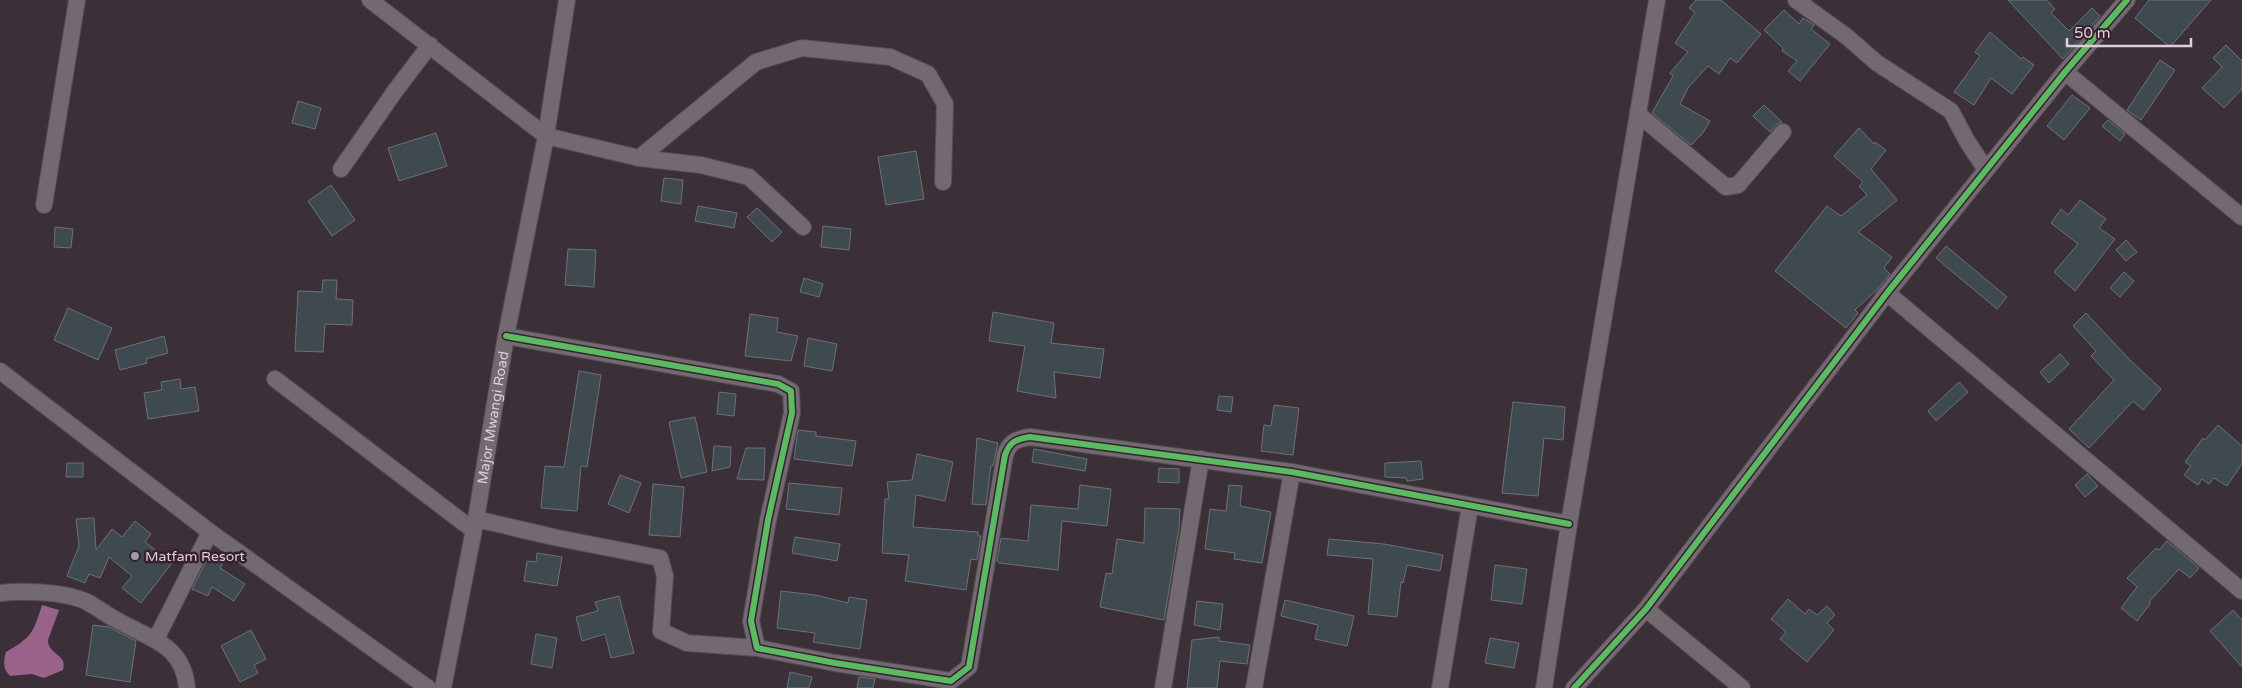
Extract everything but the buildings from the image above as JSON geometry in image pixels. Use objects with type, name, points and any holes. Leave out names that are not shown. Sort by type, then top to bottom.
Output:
[{"type":"street","points":[[44,205],[78,0]]},
{"type":"street","points":[[370,0],[546,136],[639,158],[701,165],[749,177],[803,228]]},
{"type":"street","name":"Major Mwangi Road","points":[[443,688],[475,524],[506,336],[546,136],[568,0]]},
{"type":"street","points":[[1544,688],[1569,524],[1657,0]]},
{"type":"street","points":[[1796,0],[1846,36],[1877,63],[1951,111],[1967,141],[1986,170]]},
{"type":"street","points":[[1574,688],[1646,609],[1887,292],[2065,72],[2127,0]]},
{"type":"street","points":[[341,169],[395,91],[430,45]]},
{"type":"street","points":[[639,158],[756,62],[802,48],[890,58],[928,74],[945,104],[944,182]]},
{"type":"street","points":[[2065,72],[2242,217]]},
{"type":"street","points":[[1638,114],[1726,187],[1738,185],[1783,132]]},
{"type":"street","points":[[1887,292],[2242,591]]},
{"type":"street","points":[[506,336],[778,384],[791,391],[792,413],[768,520],[751,621],[756,648]]},
{"type":"street","points":[[0,371],[210,532],[428,688]]},
{"type":"street","points":[[275,379],[475,524],[660,558],[665,576],[661,631],[687,643],[756,648],[835,663],[951,681],[969,667],[1008,445],[1017,438],[1030,437],[1292,472],[1569,524]]},
{"type":"street","points":[[1163,688],[1201,459]]},
{"type":"street","points":[[1254,688],[1292,472]]},
{"type":"street","points":[[1440,688],[1470,506]]},
{"type":"street","points":[[156,639],[210,532]]},
{"type":"street","points":[[0,593],[68,596],[86,602],[123,624],[156,639],[180,660],[185,673],[187,688]]},
{"type":"street","points":[[1646,609],[1742,688]]},
{"type":"shaded area","points":[[42,605],[59,610],[48,640],[51,649],[63,661],[63,670],[44,678],[32,674],[10,676],[4,665],[6,652],[26,638],[34,628]]},
{"type":"cycle path","points":[[1574,688],[1646,609],[1887,293],[2065,72],[2127,0]]},
{"type":"cycle path","points":[[506,336],[778,384],[791,391],[792,413],[768,520],[751,621],[757,648],[835,663],[951,681],[969,667],[1005,455],[1012,444],[1018,440],[1030,437],[1292,472],[1569,524]]},
{"type":"place","name":"Matfam Resort","points":[[135,556]]}]
